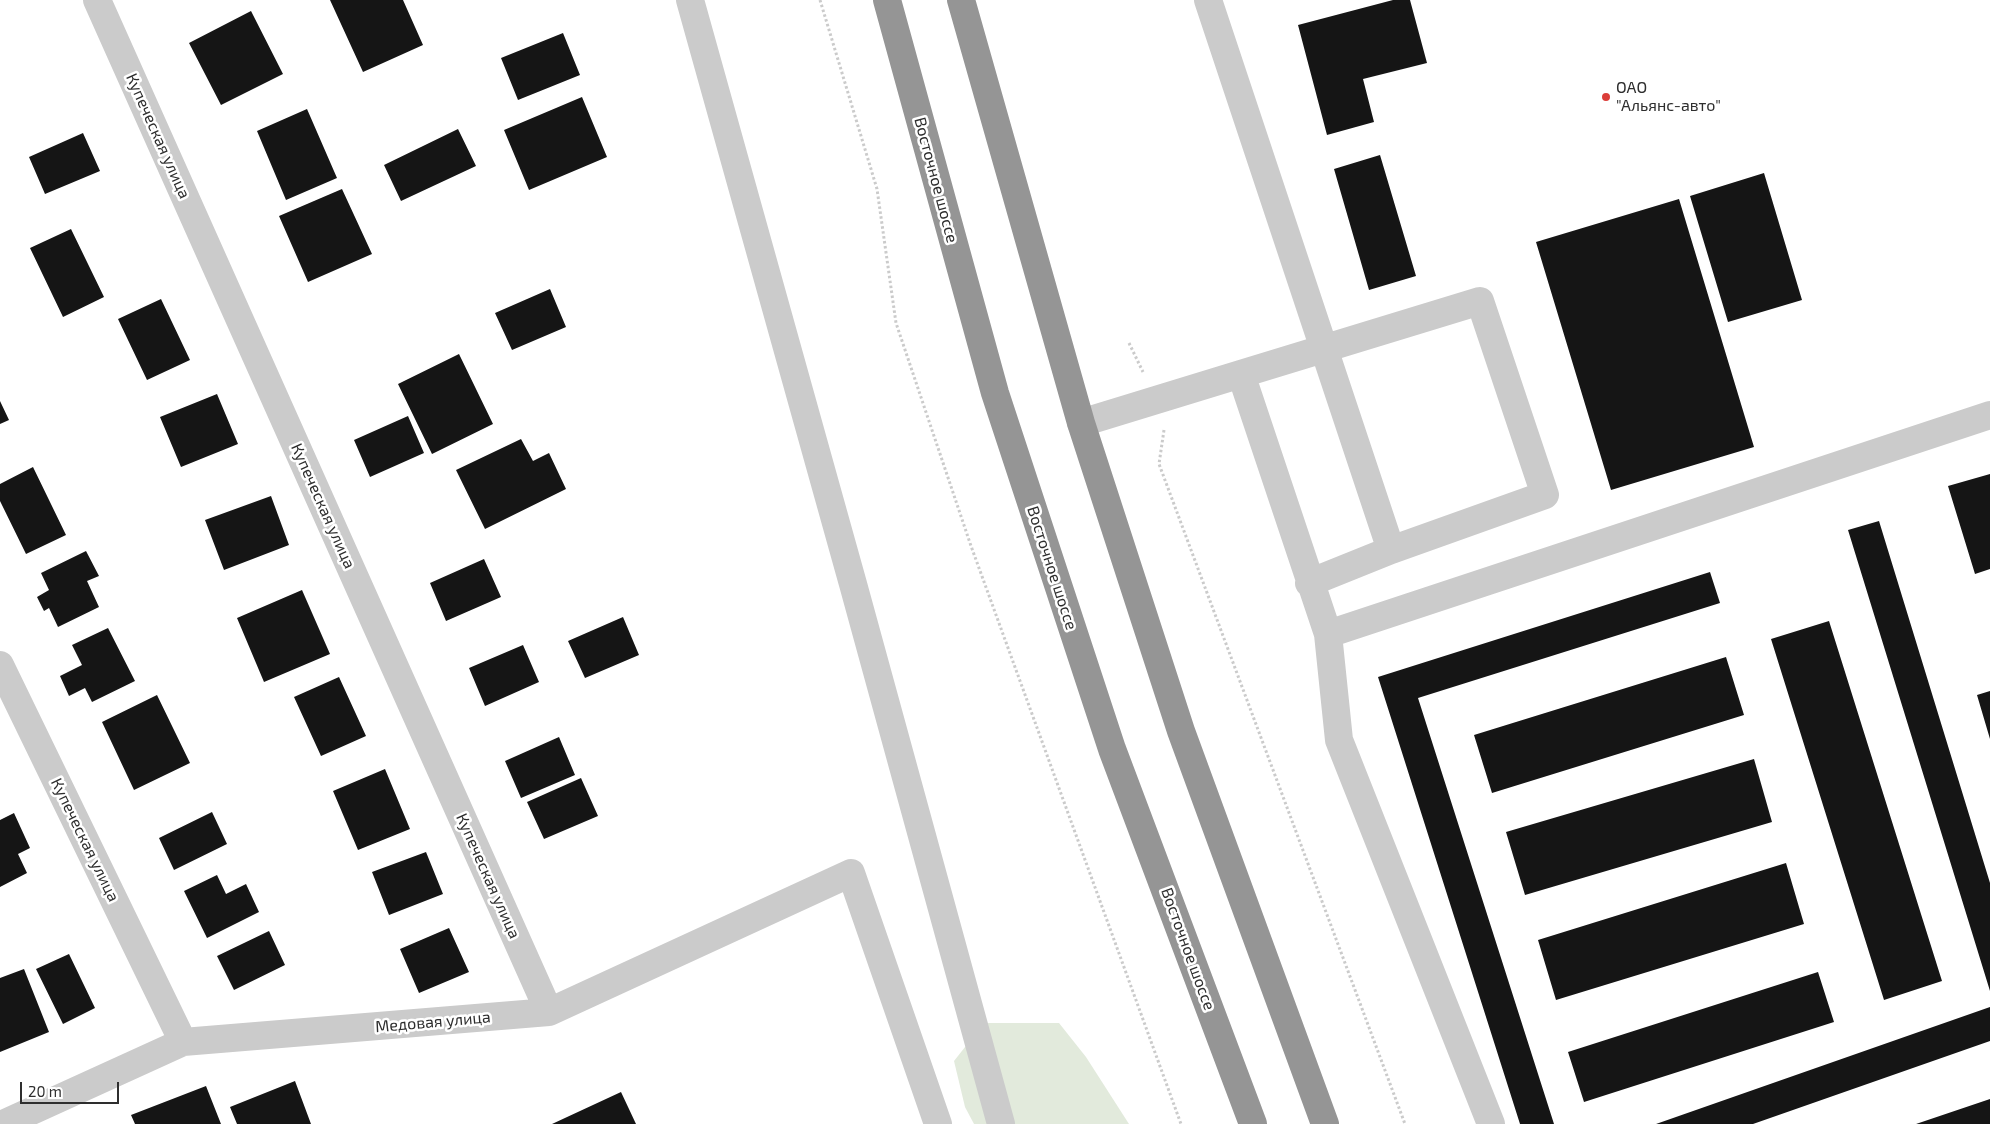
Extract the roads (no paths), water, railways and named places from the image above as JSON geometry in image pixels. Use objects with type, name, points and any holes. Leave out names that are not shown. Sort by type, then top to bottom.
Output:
[{"type":"highway","name":"Восточное шоссе","points":[[887,0],[995,393],[1112,749],[1252,1124]]},
{"type":"highway","points":[[960,0],[1081,423],[1181,731],[1325,1124]]},
{"type":"street","name":"Купеческая улица","points":[[97,0],[549,1012]]},
{"type":"street","points":[[690,0],[851,574],[1001,1124]]},
{"type":"street","points":[[1208,0],[1391,550]]},
{"type":"street","points":[[1081,423],[1480,301],[1545,495],[1391,550],[1309,583]]},
{"type":"street","points":[[1241,374],[1309,583],[1328,634],[1339,740],[1491,1124]]},
{"type":"street","points":[[1328,634],[1990,415]]},
{"type":"street","name":"Купеческая улица","points":[[0,665],[183,1042]]},
{"type":"street","name":"Медовая улица","points":[[3,1124],[183,1042],[549,1012],[851,873],[938,1124]]},
{"type":"place","name":"ОАО \"Альянс-авто\"","points":[[1606,97]]}]
